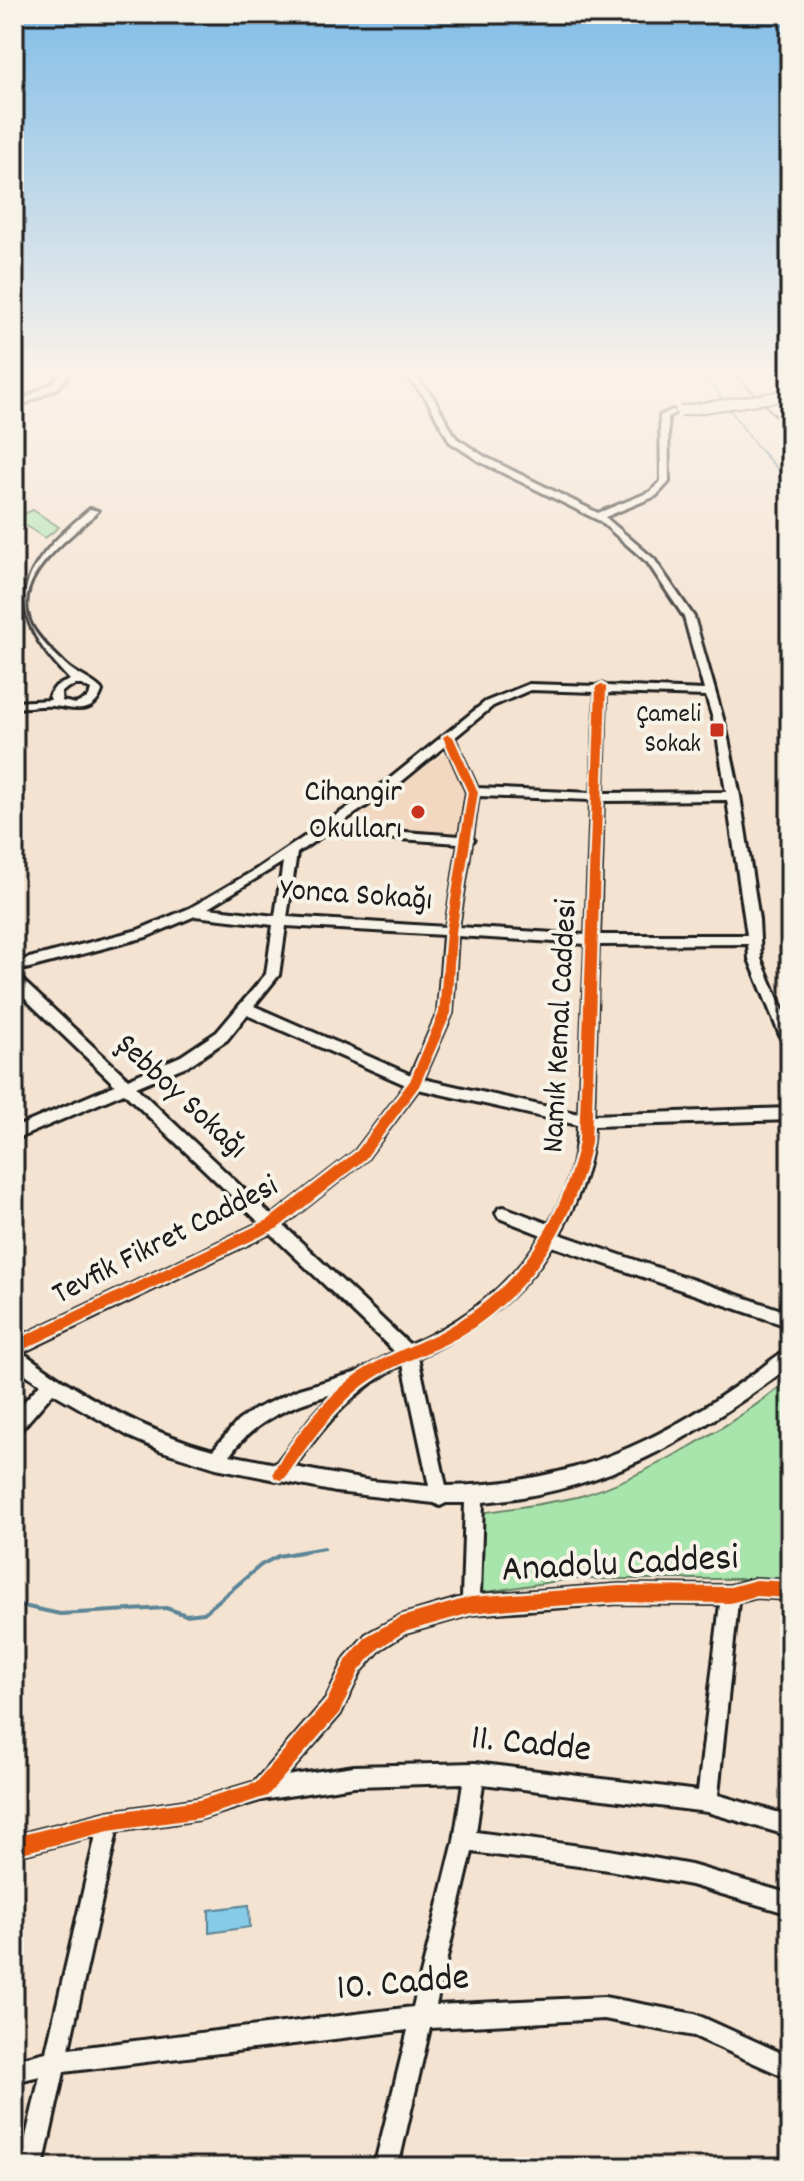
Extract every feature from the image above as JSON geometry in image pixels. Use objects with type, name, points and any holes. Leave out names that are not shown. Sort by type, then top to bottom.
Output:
[{"type":"street","points":[[514,475],[601,518],[651,561],[689,617],[721,729],[734,796],[755,959],[790,1043]]},
{"type":"street","points":[[601,518],[656,496],[671,483],[672,475]]},
{"type":"street","points":[[14,602],[26,570],[42,548],[70,524],[93,511],[50,549],[34,570],[24,587],[21,607],[25,625],[73,677],[97,691],[89,703],[68,707],[59,693],[62,677],[17,627],[14,615]]},
{"type":"street","points":[[14,705],[59,693],[85,682]]},
{"type":"street","points":[[14,967],[130,938],[194,911],[391,784],[489,704],[529,687],[711,693]]},
{"type":"street","name":"Namık Kemal Caddesi","points":[[280,1473],[323,1416],[361,1379],[464,1326],[515,1284],[551,1232],[572,1194],[581,1168],[586,1121],[601,687]]},
{"type":"street","points":[[14,698],[59,693]]},
{"type":"street","points":[[448,737],[473,792],[597,797],[734,796]]},
{"type":"street","name":"Tevfik Fikret Caddesi","points":[[14,1348],[273,1224],[361,1155],[415,1083],[445,1013],[451,932],[468,840],[473,792]]},
{"type":"street","points":[[323,830],[468,840]]},
{"type":"street","points":[[14,1134],[186,1060],[222,1036],[272,975],[291,851]]},
{"type":"street","name":"Yonca Sokağı","points":[[194,911],[280,921],[594,940],[754,939]]},
{"type":"street","name":"Şebboy Sokağı","points":[[14,980],[409,1355]]},
{"type":"street","points":[[245,1008],[415,1083],[586,1121],[790,1114]]},
{"type":"street","points":[[504,1213],[551,1232],[553,1240],[790,1320]]},
{"type":"street","points":[[409,1355],[440,1497]]},
{"type":"street","points":[[14,1356],[51,1384],[117,1423],[167,1445],[216,1460],[354,1488],[440,1497],[474,1497],[576,1477],[652,1449],[726,1404],[790,1356]]},
{"type":"street","points":[[216,1460],[226,1443],[249,1420],[308,1392],[361,1379]]},
{"type":"street","points":[[14,1425],[51,1384]]},
{"type":"street","points":[[471,1605],[474,1497]]},
{"type":"street","name":"Anadolu Caddesi","points":[[261,1790],[333,1707],[353,1665],[373,1642],[401,1625],[471,1605],[619,1594],[730,1595],[756,1588],[790,1590]]},
{"type":"street","points":[[707,1802],[730,1595]]},
{"type":"street","points":[[386,2167],[464,1841],[475,1773]]},
{"type":"street","name":"11. Cadde","points":[[261,1790],[354,1776],[475,1773],[707,1802],[790,1826]]},
{"type":"street","points":[[14,1846],[109,1822],[199,1809],[261,1790]]},
{"type":"street","points":[[31,2167],[52,2062],[109,1822]]},
{"type":"street","points":[[464,1841],[691,1875],[790,1904]]},
{"type":"street","name":"10. Cadde","points":[[14,2071],[52,2062],[422,2017],[604,2008],[695,2025],[790,2068]]},
{"type":"shaded area","name":"Cihangir Okulları","points":[[447,754],[459,761],[473,792],[468,840],[338,832],[441,755]]},
{"type":"green space","points":[[33,510],[59,527],[45,538],[20,522],[19,516]]},
{"type":"green space","points":[[790,1378],[790,1579],[571,1579],[480,1593],[480,1513],[577,1497],[630,1477],[718,1430]]},
{"type":"water","points":[[249,1905],[250,1927],[209,1933],[209,1910]]},
{"type":"waterway","points":[[783,475],[790,483]]},
{"type":"waterway","points":[[14,1604],[60,1614],[166,1608],[186,1615],[204,1613],[261,1565],[278,1556],[324,1548]]},
{"type":"cycle path","points":[[280,1473],[327,1412],[360,1380],[464,1326],[507,1290],[544,1246],[570,1196],[585,1142],[601,687]]},
{"type":"cycle path","points":[[14,1348],[273,1224],[361,1155],[415,1083],[445,1013],[451,932],[473,792],[448,737]]},
{"type":"cycle path","points":[[14,1846],[109,1822],[199,1809],[261,1790],[333,1707],[353,1665],[373,1642],[401,1625],[471,1605],[521,1600],[619,1594],[730,1595],[756,1588],[790,1590]]},
{"type":"place","name":"Çameli Sokak","points":[[717,730]]},
{"type":"place","name":"Cihangir Okulları","points":[[418,812]]}]
